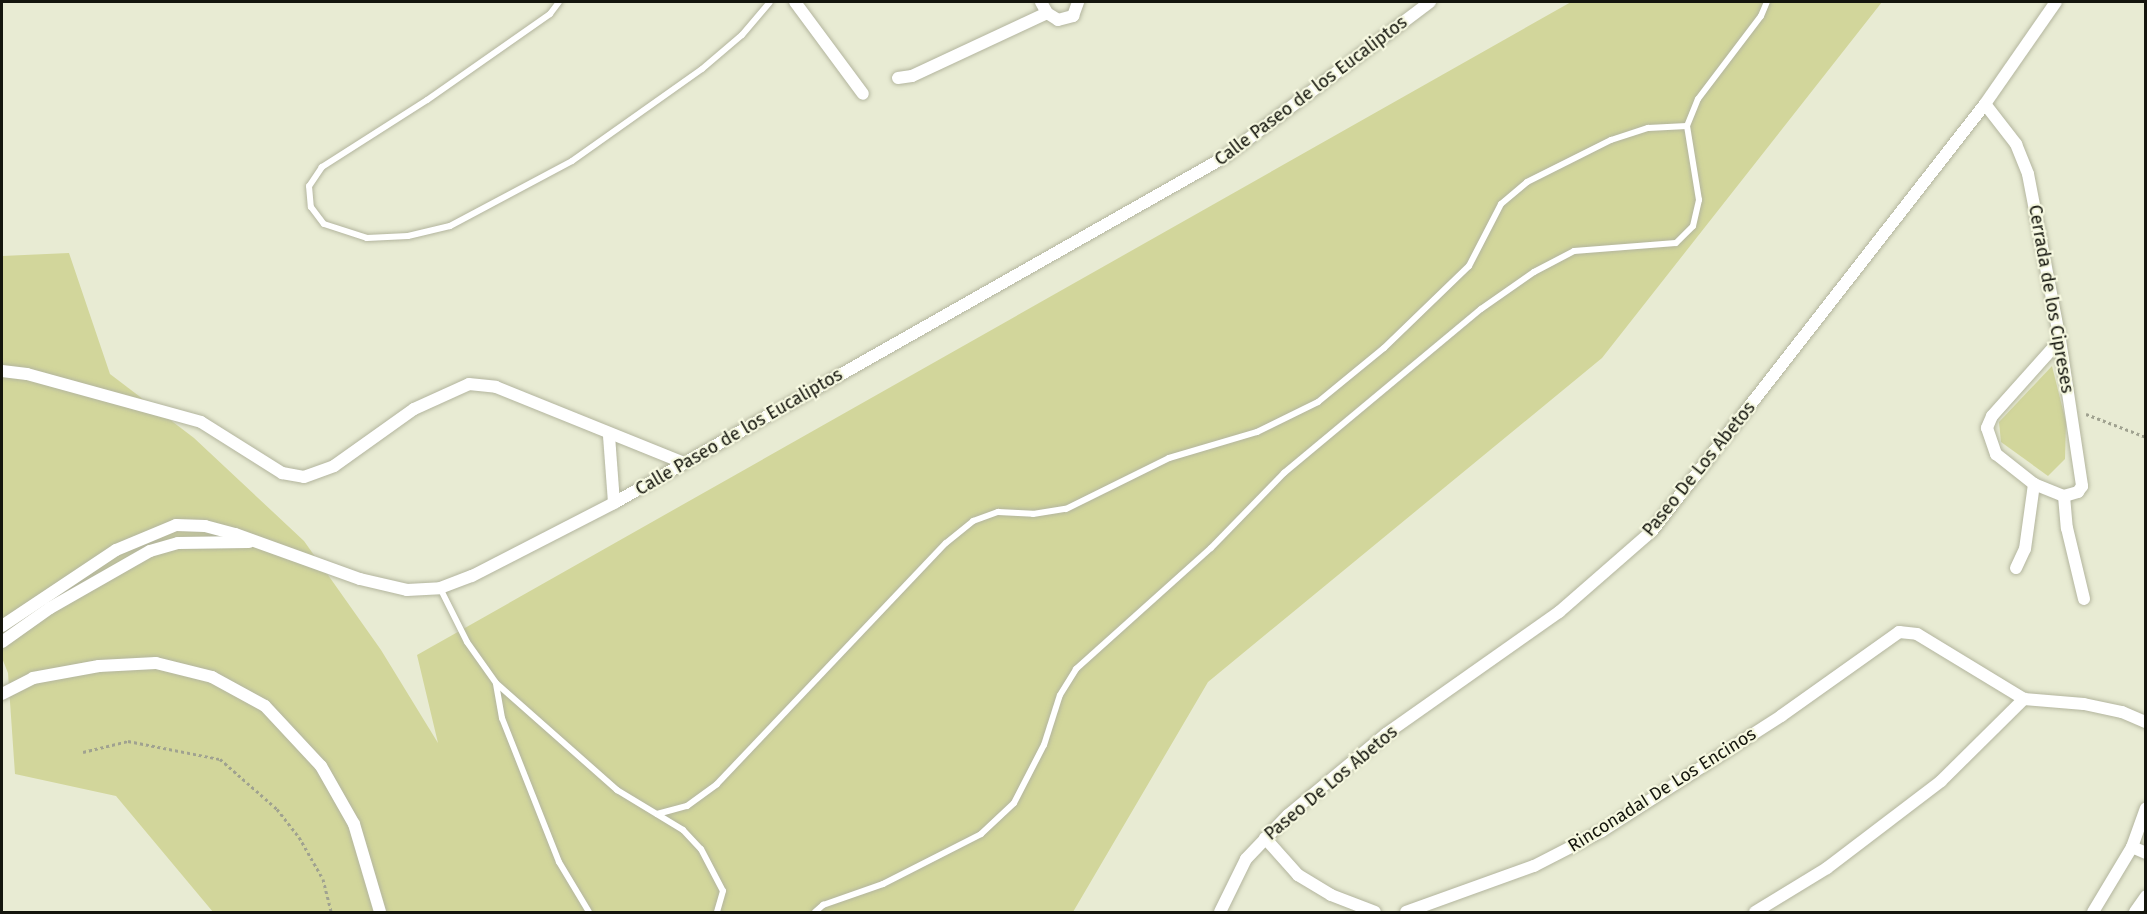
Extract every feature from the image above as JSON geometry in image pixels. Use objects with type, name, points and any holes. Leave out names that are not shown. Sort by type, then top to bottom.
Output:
[{"type":"street","points":[[795,2],[863,94]]},
{"type":"street","points":[[898,78],[912,76],[1044,7],[1052,19],[1066,20],[1078,9],[1078,2]]},
{"type":"street","name":"Calle Paseo de los Eucaliptos","points":[[2,626],[147,534],[176,525],[205,526],[360,579],[407,590],[440,588],[472,576],[614,503],[682,462],[1223,158],[1430,2]]},
{"type":"street","name":"Paseo De Los Abetos","points":[[1220,912],[1246,859],[1265,838],[1386,734],[1559,612],[1652,531],[1985,104],[2056,2]]},
{"type":"street","name":"Cerrada de los Cipreses","points":[[1985,104],[2016,144],[2028,174],[2060,340],[2082,486],[2078,492],[2064,496]]},
{"type":"street","points":[[2060,340],[1999,407],[1986,428],[1996,454],[2034,484],[2064,496],[2067,528],[2084,599]]},
{"type":"street","points":[[2,371],[27,374],[201,422],[282,473],[304,477],[334,466],[382,430],[453,389],[479,384],[609,436],[682,462]]},
{"type":"street","points":[[609,436],[614,503]]},
{"type":"street","points":[[2016,568],[2025,549],[2034,484]]},
{"type":"street","points":[[2,642],[50,608],[150,551],[178,543],[255,542]]},
{"type":"street","name":"RinconadaI De Los Encinos","points":[[1406,912],[1534,866],[1602,831],[1781,716],[1899,632],[1917,634],[2024,699]]},
{"type":"street","points":[[2,694],[33,678],[99,666],[156,663],[213,677],[265,706],[321,766],[338,795],[354,824],[380,912]]},
{"type":"street","points":[[1755,912],[1827,868],[1941,781],[2024,699],[2085,704],[2122,712],[2145,722]]},
{"type":"street","points":[[2093,912],[2132,847],[2145,808]]},
{"type":"street","points":[[1265,838],[1298,875],[1331,895],[1375,912]]},
{"type":"street","points":[[2132,847],[2145,853]]},
{"type":"street","points":[[2136,912],[2145,896]]},
{"type":"lane","points":[[559,2],[550,14],[427,100],[322,166],[309,186],[311,207],[324,224],[367,238],[408,236],[450,225],[572,161],[702,69],[742,35],[770,2]]},
{"type":"lane","points":[[815,912],[823,905],[883,884],[981,834],[1014,802],[1044,745],[1060,695],[1076,669],[1211,549],[1284,473],[1482,309],[1534,272],[1574,251],[1676,243],[1693,226],[1699,200],[1687,126],[1698,99],[1761,16],[1767,2]]},
{"type":"lane","points":[[657,814],[687,806],[717,784],[946,543],[973,521],[998,512],[1033,514],[1066,508],[1169,458],[1257,432],[1318,402],[1384,348],[1469,266],[1501,204],[1527,182],[1611,140],[1648,128],[1687,126]]},
{"type":"lane","points":[[440,588],[466,642],[496,683],[617,790],[683,830],[712,866],[723,891],[723,900],[717,912]]},
{"type":"lane","points":[[496,683],[502,718],[559,862],[589,912]]},
{"type":"path","points":[[2070,408],[2145,437]]},
{"type":"path","points":[[83,752],[128,741],[220,759],[277,809],[299,837],[322,879],[330,912]]},
{"type":"green space","points":[[1571,2],[1882,2],[1602,358],[1208,682],[1073,912],[213,912],[116,796],[15,774],[8,673],[2,658],[2,256],[69,253],[110,374],[194,438],[304,541],[381,650],[438,743],[417,655]]},
{"type":"green space","points":[[2052,366],[2066,422],[2065,459],[2048,476],[2001,442],[1999,422]]}]
